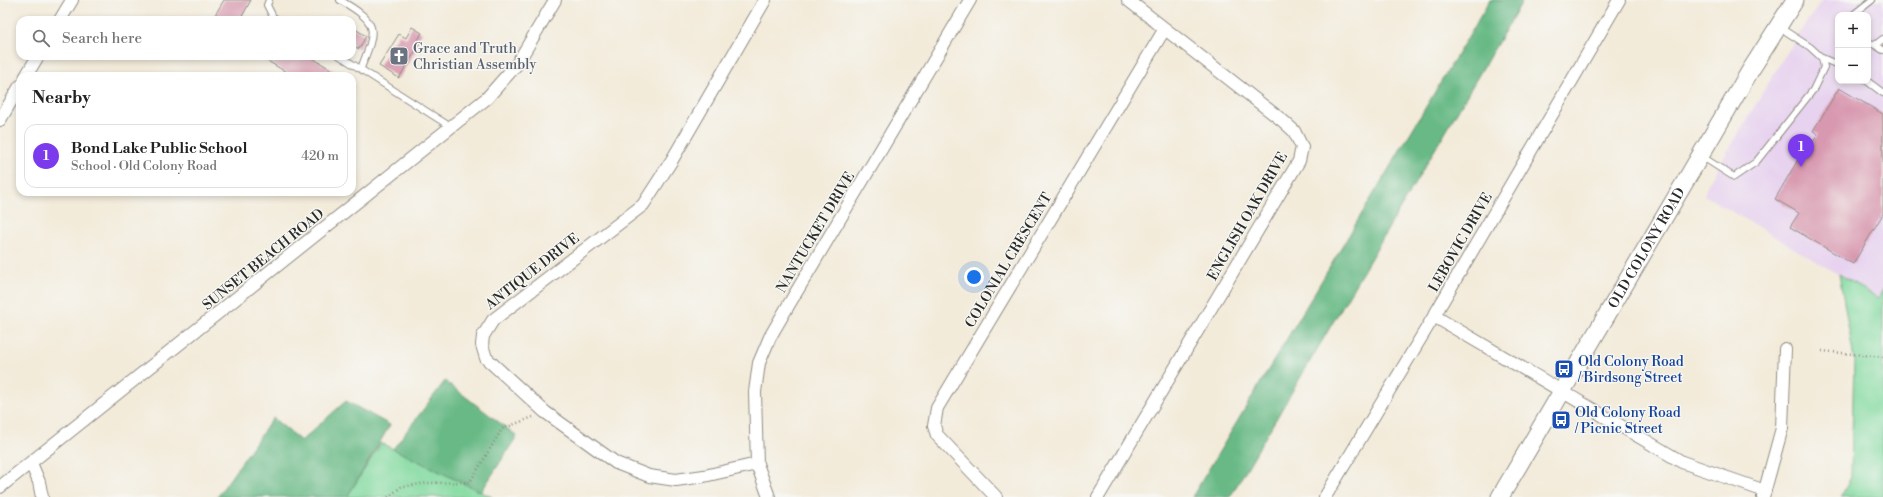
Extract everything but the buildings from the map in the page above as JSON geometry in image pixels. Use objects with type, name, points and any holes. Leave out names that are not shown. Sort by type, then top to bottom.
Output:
[{"type":"street","points":[[62,16],[72,0]]},
{"type":"street","name":"SUNSET BEACH ROAD","points":[[0,487],[32,463],[487,98],[517,64],[555,0]]},
{"type":"street","name":"ANTIQUE DRIVE","points":[[757,464],[704,476],[676,480],[649,476],[616,463],[545,412],[486,358],[482,345],[486,328],[492,320],[643,205],[672,160],[765,0]]},
{"type":"street","name":"NANTUCKET DRIVE","points":[[769,497],[757,464],[755,392],[759,363],[770,337],[970,0]]},
{"type":"street","name":"ENGLISH OAK DRIVE","points":[[1098,497],[1298,161],[1302,147],[1294,131],[1283,121],[1164,30],[1128,0]]},
{"type":"street","name":"LEBOVIC DRIVE","points":[[1325,497],[1434,316],[1619,0]]},
{"type":"street","name":"OLD COLONY ROAD","points":[[1500,497],[1700,155],[1795,0]]},
{"type":"street","name":"COLONIAL CRESCENT","points":[[996,497],[937,435],[934,426],[937,408],[1164,30]]},
{"type":"street","points":[[28,72],[36,60]]},
{"type":"street","points":[[1,114],[16,92]]},
{"type":"street","points":[[1434,316],[1682,462],[1764,494],[1782,428],[1785,349]]},
{"type":"street","points":[[32,463],[39,482],[42,497]]},
{"type":"lane","points":[[269,0],[267,5],[272,16]]},
{"type":"lane","points":[[340,0],[368,18],[372,30],[370,45],[360,68]]},
{"type":"lane","points":[[1857,12],[1872,0]]},
{"type":"lane","points":[[1778,26],[1810,47],[1822,58],[1835,64]]},
{"type":"lane","points":[[1874,45],[1883,39]]},
{"type":"lane","points":[[1871,44],[1883,50]]},
{"type":"lane","points":[[1700,155],[1734,177],[1756,162],[1813,90],[1824,67],[1822,58]]},
{"type":"lane","points":[[347,60],[451,127]]},
{"type":"lane","points":[[1871,84],[1883,92]]},
{"type":"path","points":[[1822,351],[1883,357]]},
{"type":"path","points":[[388,497],[401,487],[427,483],[470,482],[502,429],[545,412]]},
{"type":"shaded area","points":[[1823,0],[1883,0],[1883,289],[1878,298],[1704,195],[1708,184],[1808,20]]},
{"type":"green space","points":[[1490,0],[1523,0],[1230,497],[1192,497]]},
{"type":"green space","points":[[1839,274],[1878,298],[1883,289],[1883,497],[1841,497],[1851,477],[1854,359]]},
{"type":"green space","points":[[445,381],[517,436],[481,492],[393,449]]},
{"type":"green space","points":[[346,401],[390,425],[347,497],[217,497],[273,418],[301,441]]},
{"type":"green space","points":[[381,443],[492,497],[347,497]]},
{"type":"place","name":"Grace and Truth Christian Assembly","points":[[399,56]]},
{"type":"place","name":"Bond Lake Public School","points":[[1801,167]]},
{"type":"place","name":"Old Colony Road / Birdsong Street","points":[[1564,369]]},
{"type":"place","name":"Old Colony Road / Picnic Street","points":[[1561,420]]}]
